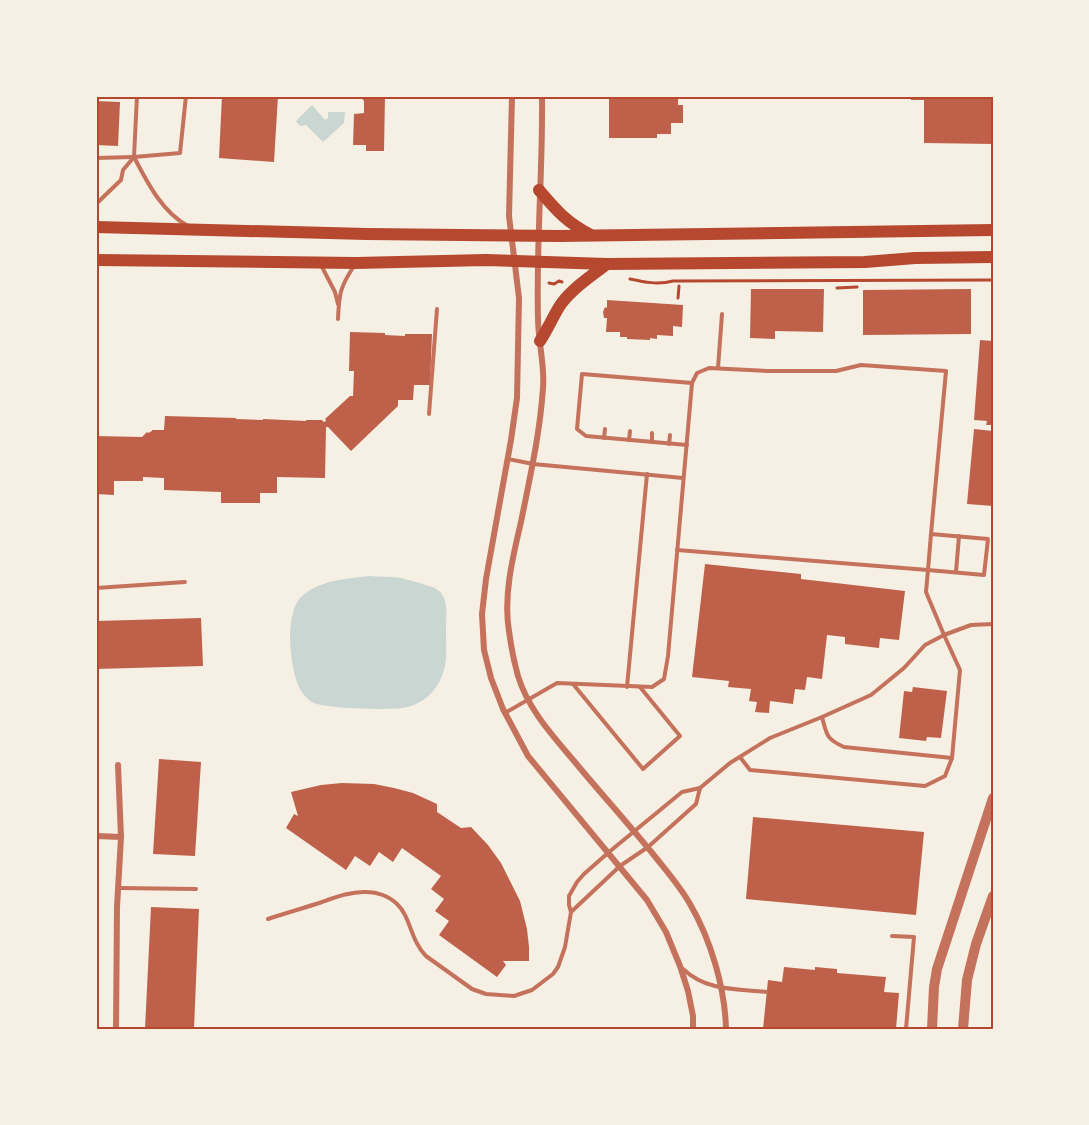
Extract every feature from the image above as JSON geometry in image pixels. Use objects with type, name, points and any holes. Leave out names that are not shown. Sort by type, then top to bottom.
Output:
[{"type":"main road","points":[[539,190],[562,216],[592,236]]},
{"type":"main road","points":[[96,227],[592,236],[993,230]]},
{"type":"main road","points":[[96,260],[356,263],[486,260],[608,264],[865,262],[915,258],[993,257]]},
{"type":"main road","points":[[540,341],[568,296],[608,264]]},
{"type":"street","points":[[512,96],[509,216],[519,298],[519,362],[517,398],[508,459],[486,579],[482,614],[484,650],[491,678],[505,713],[528,756],[648,900],[666,932],[688,991],[693,1029]]},
{"type":"street","points":[[542,96],[538,320],[544,384],[533,464],[512,559],[508,630],[519,676],[528,699],[543,724],[648,847],[676,883],[698,920],[709,945],[720,987],[726,1029]]},
{"type":"street","points":[[116,1029],[121,837],[118,765]]},
{"type":"street","points":[[932,1029],[937,969],[993,798]]},
{"type":"street","points":[[96,836],[121,837]]},
{"type":"street","points":[[963,1029],[967,980],[976,944],[993,896]]},
{"type":"lane","points":[[137,96],[134,157],[147,183],[162,203],[179,221],[196,230]]},
{"type":"lane","points":[[96,158],[180,153],[186,96]]},
{"type":"lane","points":[[96,204],[121,180],[123,170],[134,157]]},
{"type":"lane","points":[[318,262],[331,283],[339,307]]},
{"type":"lane","points":[[338,319],[340,291],[356,263]]},
{"type":"lane","points":[[429,414],[437,309]]},
{"type":"lane","points":[[718,368],[722,314]]},
{"type":"lane","points":[[505,713],[556,683],[652,687],[664,679],[668,656],[692,383],[697,373],[709,368],[836,371],[861,364],[946,371],[926,592],[960,670],[952,758],[945,776],[925,786],[750,770],[740,757]]},
{"type":"lane","points":[[687,445],[586,436],[578,429],[581,385],[582,374],[692,383]]},
{"type":"lane","points":[[609,383],[610,376]]},
{"type":"lane","points":[[634,386],[635,378]]},
{"type":"lane","points":[[657,380],[657,388]]},
{"type":"lane","points":[[675,381],[675,389]]},
{"type":"lane","points":[[604,438],[605,429]]},
{"type":"lane","points":[[629,440],[630,431]]},
{"type":"lane","points":[[652,433],[652,442]]},
{"type":"lane","points":[[669,444],[670,435]]},
{"type":"lane","points":[[508,459],[533,464],[683,478]]},
{"type":"lane","points":[[627,687],[648,474]]},
{"type":"lane","points":[[677,550],[984,575],[988,539],[931,534]]},
{"type":"lane","points":[[956,572],[959,536]]},
{"type":"lane","points":[[96,588],[185,582]]},
{"type":"lane","points":[[268,919],[354,893],[369,892],[382,895],[397,903],[414,940],[426,956],[472,989],[486,994],[504,996],[514,996],[532,990],[553,974],[562,957],[571,912],[568,905],[572,889],[584,874],[682,792],[700,788],[722,769],[770,738],[871,695],[904,668],[925,645],[971,625],[993,624]]},
{"type":"lane","points":[[573,684],[643,769],[680,736],[640,687]]},
{"type":"lane","points":[[822,717],[832,742],[844,747],[952,758]]},
{"type":"lane","points":[[571,912],[620,866],[648,847],[696,804],[700,788]]},
{"type":"lane","points":[[118,888],[196,890]]},
{"type":"lane","points":[[892,936],[914,938],[906,1029]]},
{"type":"lane","points":[[680,966],[702,983],[767,992]]},
{"type":"path","points":[[549,284],[559,281],[559,275]]},
{"type":"path","points":[[627,278],[656,283],[673,281],[993,280]]},
{"type":"path","points":[[678,298],[679,286]]},
{"type":"path","points":[[837,288],[856,287]]},
{"type":"shaded area","points":[[312,105],[325,120],[328,118],[328,112],[345,112],[344,123],[323,142],[306,125],[300,126],[296,121]]},
{"type":"shaded area","points":[[369,576],[401,578],[433,588],[442,594],[446,609],[446,653],[443,674],[435,688],[424,699],[402,708],[342,708],[312,702],[299,688],[291,653],[290,627],[296,605],[301,597],[316,587],[333,581]]},
{"type":"building","points":[[222,96],[278,96],[274,162],[219,158]]},
{"type":"building","points":[[360,96],[385,96],[384,151],[366,151],[366,145],[353,145],[354,114],[364,113],[364,101]]},
{"type":"building","points":[[609,96],[678,96],[678,105],[683,105],[683,123],[671,123],[671,134],[657,134],[657,138],[609,138]]},
{"type":"building","points":[[911,96],[993,96],[993,144],[924,143],[924,100],[911,100]]},
{"type":"building","points":[[96,101],[120,102],[118,146],[96,145]]},
{"type":"building","points":[[751,289],[824,289],[823,332],[775,331],[775,339],[750,338]]},
{"type":"building","points":[[971,289],[971,334],[863,335],[863,290]]},
{"type":"building","points":[[607,300],[683,305],[682,327],[673,326],[673,336],[657,335],[657,339],[650,338],[650,340],[627,339],[627,337],[620,337],[620,332],[606,332],[607,318],[604,318],[603,312],[605,307],[607,308]]},
{"type":"building","points":[[350,332],[405,336],[405,334],[432,334],[430,385],[414,385],[413,400],[398,400],[398,406],[351,451],[326,427],[325,478],[277,477],[277,493],[260,493],[260,503],[221,503],[221,492],[164,490],[164,478],[143,477],[143,481],[114,481],[114,495],[96,494],[96,436],[142,437],[152,430],[164,430],[165,416],[323,420],[325,422],[325,419],[350,396],[353,396],[354,371],[349,371]]},
{"type":"building","points":[[980,340],[993,341],[993,425],[986,425],[987,421],[974,420]]},
{"type":"building","points":[[974,429],[993,431],[993,506],[967,504]]},
{"type":"building","points":[[705,564],[801,574],[801,579],[905,591],[899,640],[880,638],[879,648],[845,644],[845,637],[827,635],[822,679],[807,677],[805,690],[795,689],[793,704],[770,701],[769,713],[755,712],[757,702],[749,701],[751,689],[728,687],[729,681],[692,677]]},
{"type":"building","points":[[201,618],[203,666],[96,669],[96,621]]},
{"type":"building","points":[[913,687],[947,691],[941,738],[927,737],[926,741],[899,738],[904,691],[912,692]]},
{"type":"building","points":[[159,759],[201,762],[195,856],[153,854]]},
{"type":"building","points":[[342,783],[374,784],[413,793],[437,804],[437,812],[461,828],[471,827],[501,863],[520,901],[527,929],[529,961],[503,961],[506,965],[497,977],[439,935],[449,921],[435,911],[444,899],[431,889],[441,876],[402,848],[393,862],[379,852],[370,866],[355,856],[346,870],[286,828],[294,814],[298,816],[291,792]]},
{"type":"building","points":[[753,817],[924,832],[916,915],[746,899]]},
{"type":"building","points":[[151,907],[199,909],[194,1029],[145,1029]]},
{"type":"building","points":[[784,967],[815,970],[815,967],[837,969],[837,973],[886,977],[884,992],[899,993],[896,1029],[763,1029],[768,980],[782,982]]}]
